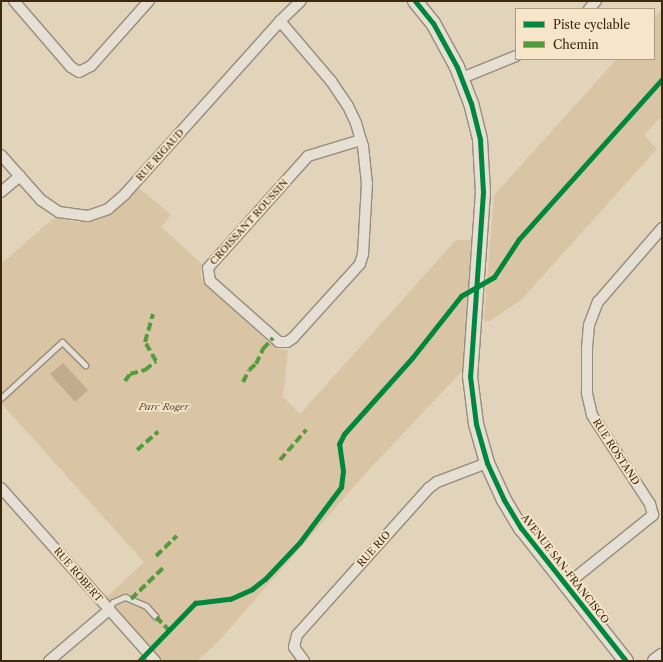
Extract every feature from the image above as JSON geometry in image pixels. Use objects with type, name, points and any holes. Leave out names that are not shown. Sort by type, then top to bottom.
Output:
[{"type":"street","points":[[14,1],[71,67],[79,72],[91,66],[149,1]]},
{"type":"street","name":"RUE RIGAUD","points":[[1,155],[41,200],[59,212],[88,216],[108,209],[129,189],[280,22],[301,1]]},
{"type":"street","name":"AVENUE SAN-FRANCISCO","points":[[415,1],[446,44],[462,78],[474,114],[482,164],[483,202],[470,376],[475,417],[487,463],[513,516],[626,661]]},
{"type":"street","name":"CROISSANT ROUSSIN","points":[[280,22],[336,88],[353,116],[361,140],[367,182],[362,260],[293,338],[287,342],[279,342],[210,281],[208,268],[308,156],[361,140]]},
{"type":"street","points":[[462,78],[515,56]]},
{"type":"street","points":[[1,192],[20,176]]},
{"type":"street","name":"RUE ROSTAND","points":[[566,585],[653,515],[650,504],[592,415],[587,392],[587,348],[589,325],[598,302],[662,228]]},
{"type":"street","name":"RUE RIO","points":[[304,661],[294,647],[297,635],[429,488],[437,482],[487,463]]},
{"type":"street","name":"RUE ROBERT","points":[[1,488],[155,661]]},
{"type":"street","points":[[49,661],[109,610]]},
{"type":"street","points":[[655,661],[662,656]]},
{"type":"lane","points":[[1,398],[62,342],[85,365]]},
{"type":"lane","points":[[109,610],[114,602],[125,597],[149,608],[156,617]]},
{"type":"green space","points":[[662,9],[662,116],[644,135],[657,149],[522,299],[490,321],[484,321],[494,195],[616,60],[655,60],[655,17]]},
{"type":"green space","name":"Parc Roger","points":[[139,188],[171,215],[161,227],[203,265],[200,273],[203,281],[267,341],[279,349],[288,350],[283,397],[300,414],[456,240],[471,240],[462,371],[365,474],[217,643],[197,661],[163,661],[106,598],[144,562],[1,403],[1,264],[55,217],[75,222],[95,221],[113,213]]},
{"type":"shaded area","points":[[63,363],[88,390],[75,402],[50,374]]},
{"type":"marked path","points":[[125,381],[130,374],[145,370],[156,361],[145,342],[153,314]]},
{"type":"marked path","points":[[243,382],[249,370],[256,364],[263,349],[273,338]]},
{"type":"marked path","points":[[280,460],[306,430]]},
{"type":"marked path","points":[[137,450],[158,432]]},
{"type":"marked path","points":[[156,556],[177,536]]},
{"type":"marked path","points":[[131,599],[164,567]]},
{"type":"marked path","points":[[156,617],[169,630]]},
{"type":"cycle path","points":[[415,1],[433,23],[457,67],[471,103],[480,140],[483,192],[470,376],[476,424],[487,463],[504,500],[521,528],[626,661]]},
{"type":"cycle path","points":[[139,661],[195,603],[230,599],[252,589],[265,579],[300,542],[341,487],[343,471],[339,444],[344,434],[412,358],[461,296],[494,277],[519,239],[662,79]]}]
